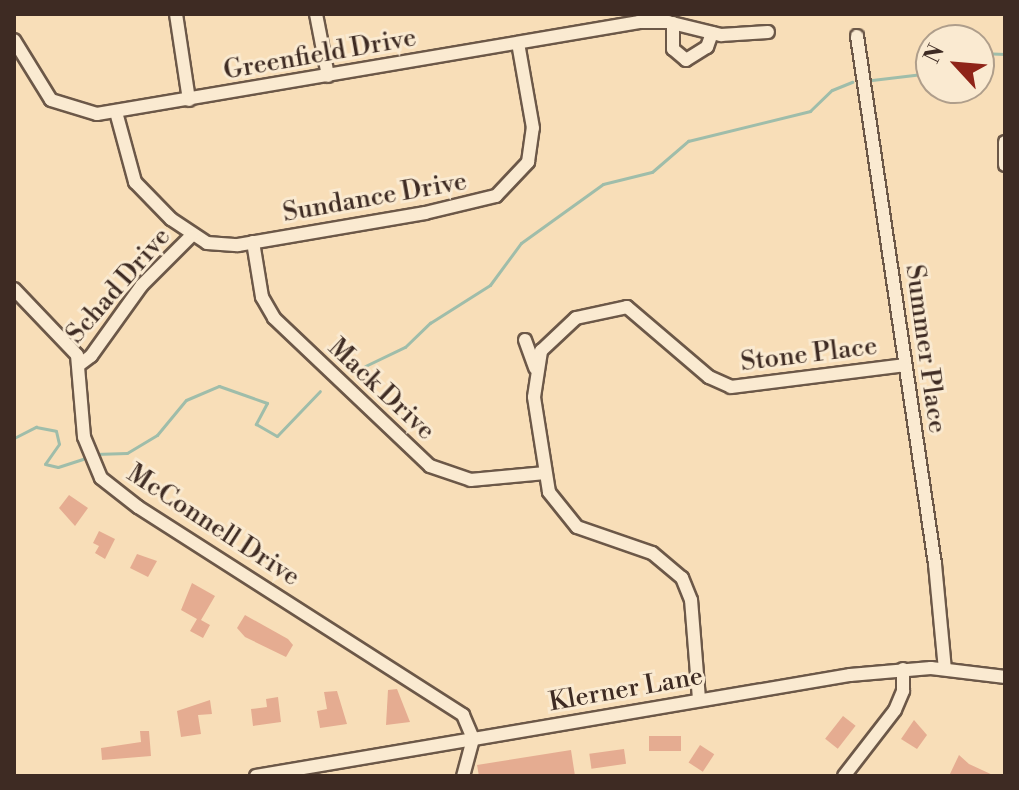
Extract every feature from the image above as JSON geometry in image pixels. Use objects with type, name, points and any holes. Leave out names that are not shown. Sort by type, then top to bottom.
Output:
[{"type":"street","points":[[176,14],[189,100]]},
{"type":"street","points":[[316,14],[328,76]]},
{"type":"street","name":"Greenfield Drive","points":[[14,40],[51,100],[85,113],[116,112],[639,22],[673,23],[712,33],[768,32]]},
{"type":"street","points":[[673,23],[673,49],[686,60],[707,47],[712,33]]},
{"type":"street","name":"Summer Place","points":[[857,36],[935,564],[945,669]]},
{"type":"street","name":"Sundance Drive","points":[[191,236],[217,245],[253,242],[463,206],[505,189],[522,173],[532,151],[518,43]]},
{"type":"street","points":[[116,112],[135,182],[191,236]]},
{"type":"street","points":[[1005,142],[1005,165]]},
{"type":"street","name":"Schad Drive","points":[[79,365],[91,356],[142,285],[191,236]]},
{"type":"street","name":"Mack Drive","points":[[253,242],[262,297],[274,318],[430,466],[471,480],[545,473]]},
{"type":"street","name":"McConnell Drive","points":[[14,289],[71,346],[79,365],[84,437],[91,460],[109,486],[454,709],[468,720],[473,739]]},
{"type":"street","name":"Stone Place","points":[[535,368],[548,341],[566,324],[627,307],[709,377],[731,387],[904,365]]},
{"type":"street","points":[[525,340],[535,368],[534,397],[545,473],[554,502],[577,527],[652,553],[682,578],[691,600],[699,699]]},
{"type":"street","points":[[844,776],[900,700],[903,669]]},
{"type":"street","name":"Klerner Lane","points":[[256,776],[309,772],[699,699],[903,669],[945,669],[1005,677]]},
{"type":"street","points":[[463,776],[473,739]]},
{"type":"building","points":[[69,495],[88,508],[75,526],[59,508]]},
{"type":"building","points":[[99,531],[115,539],[105,559],[95,553],[99,546],[93,543]]},
{"type":"building","points":[[137,554],[157,561],[148,577],[130,568]]},
{"type":"building","points":[[192,583],[215,596],[201,620],[210,625],[203,638],[190,631],[197,619],[181,610]]},
{"type":"building","points":[[245,615],[288,639],[293,645],[286,657],[245,637],[237,628]]},
{"type":"building","points":[[397,689],[410,722],[386,725],[388,690]]},
{"type":"building","points":[[337,691],[347,724],[320,728],[317,711],[327,709],[324,692]]},
{"type":"building","points":[[278,697],[281,722],[253,726],[251,709],[267,707],[266,699]]},
{"type":"building","points":[[210,700],[212,714],[198,715],[201,734],[181,737],[177,711]]},
{"type":"building","points":[[843,716],[856,726],[838,749],[825,739]]},
{"type":"building","points":[[914,720],[927,735],[917,749],[901,739]]},
{"type":"building","points":[[140,731],[149,731],[151,756],[102,760],[101,748],[141,742]]},
{"type":"building","points":[[649,736],[681,736],[681,751],[649,751]]},
{"type":"building","points":[[700,745],[714,754],[703,772],[689,763]]},
{"type":"building","points":[[624,749],[626,764],[591,769],[589,754]]},
{"type":"building","points":[[571,750],[575,776],[479,776],[477,765]]},
{"type":"building","points":[[959,755],[969,764],[995,776],[949,776]]},
{"type":"waterway","points":[[995,54],[1005,54]]},
{"type":"waterway","points":[[872,80],[915,75]]},
{"type":"waterway","points":[[359,369],[405,347],[430,323],[490,285],[521,243],[603,184],[652,172],[688,141],[810,111],[832,90],[852,82]]},
{"type":"waterway","points":[[95,454],[127,453],[157,435],[186,400],[219,386],[267,403],[256,424],[277,436],[320,391]]},
{"type":"waterway","points":[[14,438],[36,427],[56,431],[59,444],[45,464],[58,467],[83,459]]}]
